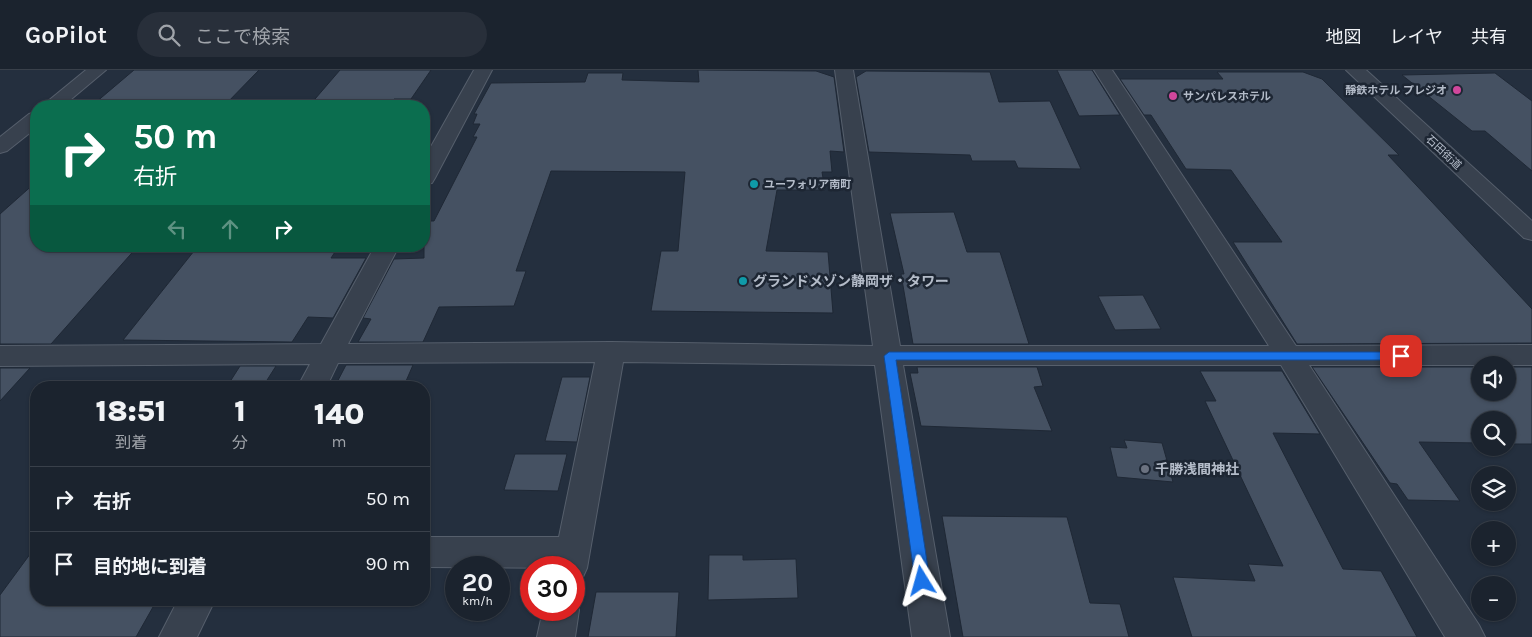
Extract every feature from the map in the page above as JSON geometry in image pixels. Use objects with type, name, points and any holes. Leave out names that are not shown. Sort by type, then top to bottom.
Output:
[{"type":"street","points":[[58,100],[96,70]]},
{"type":"street","points":[[430,167],[482,70]]},
{"type":"street","points":[[844,70],[889,356],[930,637]]},
{"type":"street","points":[[1103,70],[1289,356],[1466,637]]},
{"type":"street","name":"石田街道","points":[[1355,70],[1532,233]]},
{"type":"street","points":[[0,147],[30,123]]},
{"type":"street","points":[[314,381],[384,252]]},
{"type":"street","points":[[572,556],[610,352]]},
{"type":"street","points":[[0,356],[610,352],[889,356],[1532,355]]},
{"type":"street","points":[[430,552],[520,557]]},
{"type":"street","points":[[178,637],[194,606]]},
{"type":"street","points":[[556,637],[559,621]]},
{"type":"building","points":[[134,70],[259,70],[230,100],[99,100]]},
{"type":"building","points":[[340,70],[431,70],[411,99],[314,100]]},
{"type":"building","points":[[698,70],[816,71],[834,77],[844,152],[830,151],[832,172],[822,172],[825,190],[777,190],[766,251],[828,252],[833,313],[651,311],[661,251],[678,251],[685,172],[551,171],[516,271],[526,271],[514,306],[439,307],[423,342],[358,342],[371,319],[363,318],[394,259],[424,258],[424,252],[430,252],[430,221],[434,221],[477,137],[473,137],[480,124],[473,124],[477,114],[474,114],[491,83],[585,82],[588,73],[623,73],[622,80],[699,82]]},
{"type":"building","points":[[1057,70],[1092,70],[1120,115],[1079,116]]},
{"type":"building","points":[[866,71],[990,72],[999,102],[1050,101],[1081,169],[1018,168],[1015,161],[972,161],[970,155],[869,152],[856,77]]},
{"type":"building","points":[[1217,72],[1303,72],[1322,79],[1399,155],[1388,155],[1532,309],[1532,343],[1297,344],[1233,242],[1282,242],[1231,170],[1186,169],[1151,115],[1144,115],[1120,79],[1223,79]]},
{"type":"building","name":"靜鉄ホテル プレジオ","points":[[1495,73],[1532,101],[1532,171],[1485,131],[1472,131],[1402,75]]},
{"type":"building","points":[[30,187],[30,252],[133,252],[51,344],[0,344],[0,214]]},
{"type":"building","points":[[954,212],[967,252],[1000,252],[1029,344],[913,344],[901,274],[904,274],[890,213]]},
{"type":"building","points":[[193,252],[335,252],[331,258],[366,258],[333,318],[308,317],[292,342],[123,340]]},
{"type":"building","points":[[1143,295],[1161,329],[1115,330],[1098,296]]},
{"type":"building","points":[[346,365],[413,365],[406,381],[338,381]]},
{"type":"building","points":[[240,366],[276,366],[266,381],[230,381]]},
{"type":"building","points":[[917,367],[1037,367],[1043,386],[1034,387],[1052,431],[921,426],[910,373],[918,373]]},
{"type":"building","points":[[1312,367],[1471,367],[1471,401],[1516,401],[1516,367],[1532,367],[1532,444],[1516,444],[1516,411],[1471,411],[1471,443],[1419,442],[1460,501],[1408,500],[1397,484],[1390,483]]},
{"type":"building","points":[[0,368],[30,368],[0,401]]},
{"type":"building","points":[[1200,371],[1282,371],[1320,434],[1273,433],[1343,569],[1381,571],[1417,637],[1192,637],[1173,577],[1255,581],[1248,564],[1283,566],[1205,401],[1216,401]]},
{"type":"building","points":[[562,377],[590,377],[577,442],[545,441]]},
{"type":"building","points":[[1124,440],[1162,443],[1173,482],[1117,477],[1110,447],[1127,448]]},
{"type":"building","points":[[515,454],[567,454],[558,491],[504,490]]},
{"type":"building","points":[[942,516],[1067,517],[1090,603],[1120,604],[1129,637],[963,637]]},
{"type":"building","points":[[30,554],[30,606],[154,606],[136,637],[0,637],[0,595]]},
{"type":"building","points":[[709,555],[743,555],[743,560],[796,559],[798,598],[708,600]]},
{"type":"building","points":[[596,592],[679,592],[676,637],[588,637]]},
{"type":"place","name":"靜鉄ホテル プレジオ","points":[[1457,90]]},
{"type":"place","name":"サンパレスホテル","points":[[1173,96]]},
{"type":"place","name":"ユーフォリア南町","points":[[754,184]]},
{"type":"place","name":"グランドメゾン静岡ザ・タワー","points":[[743,281]]},
{"type":"place","name":"千勝浅間神社","points":[[1145,469]]},
{"type":"route","points":[[922,581],[889,356],[1401,356]]}]
